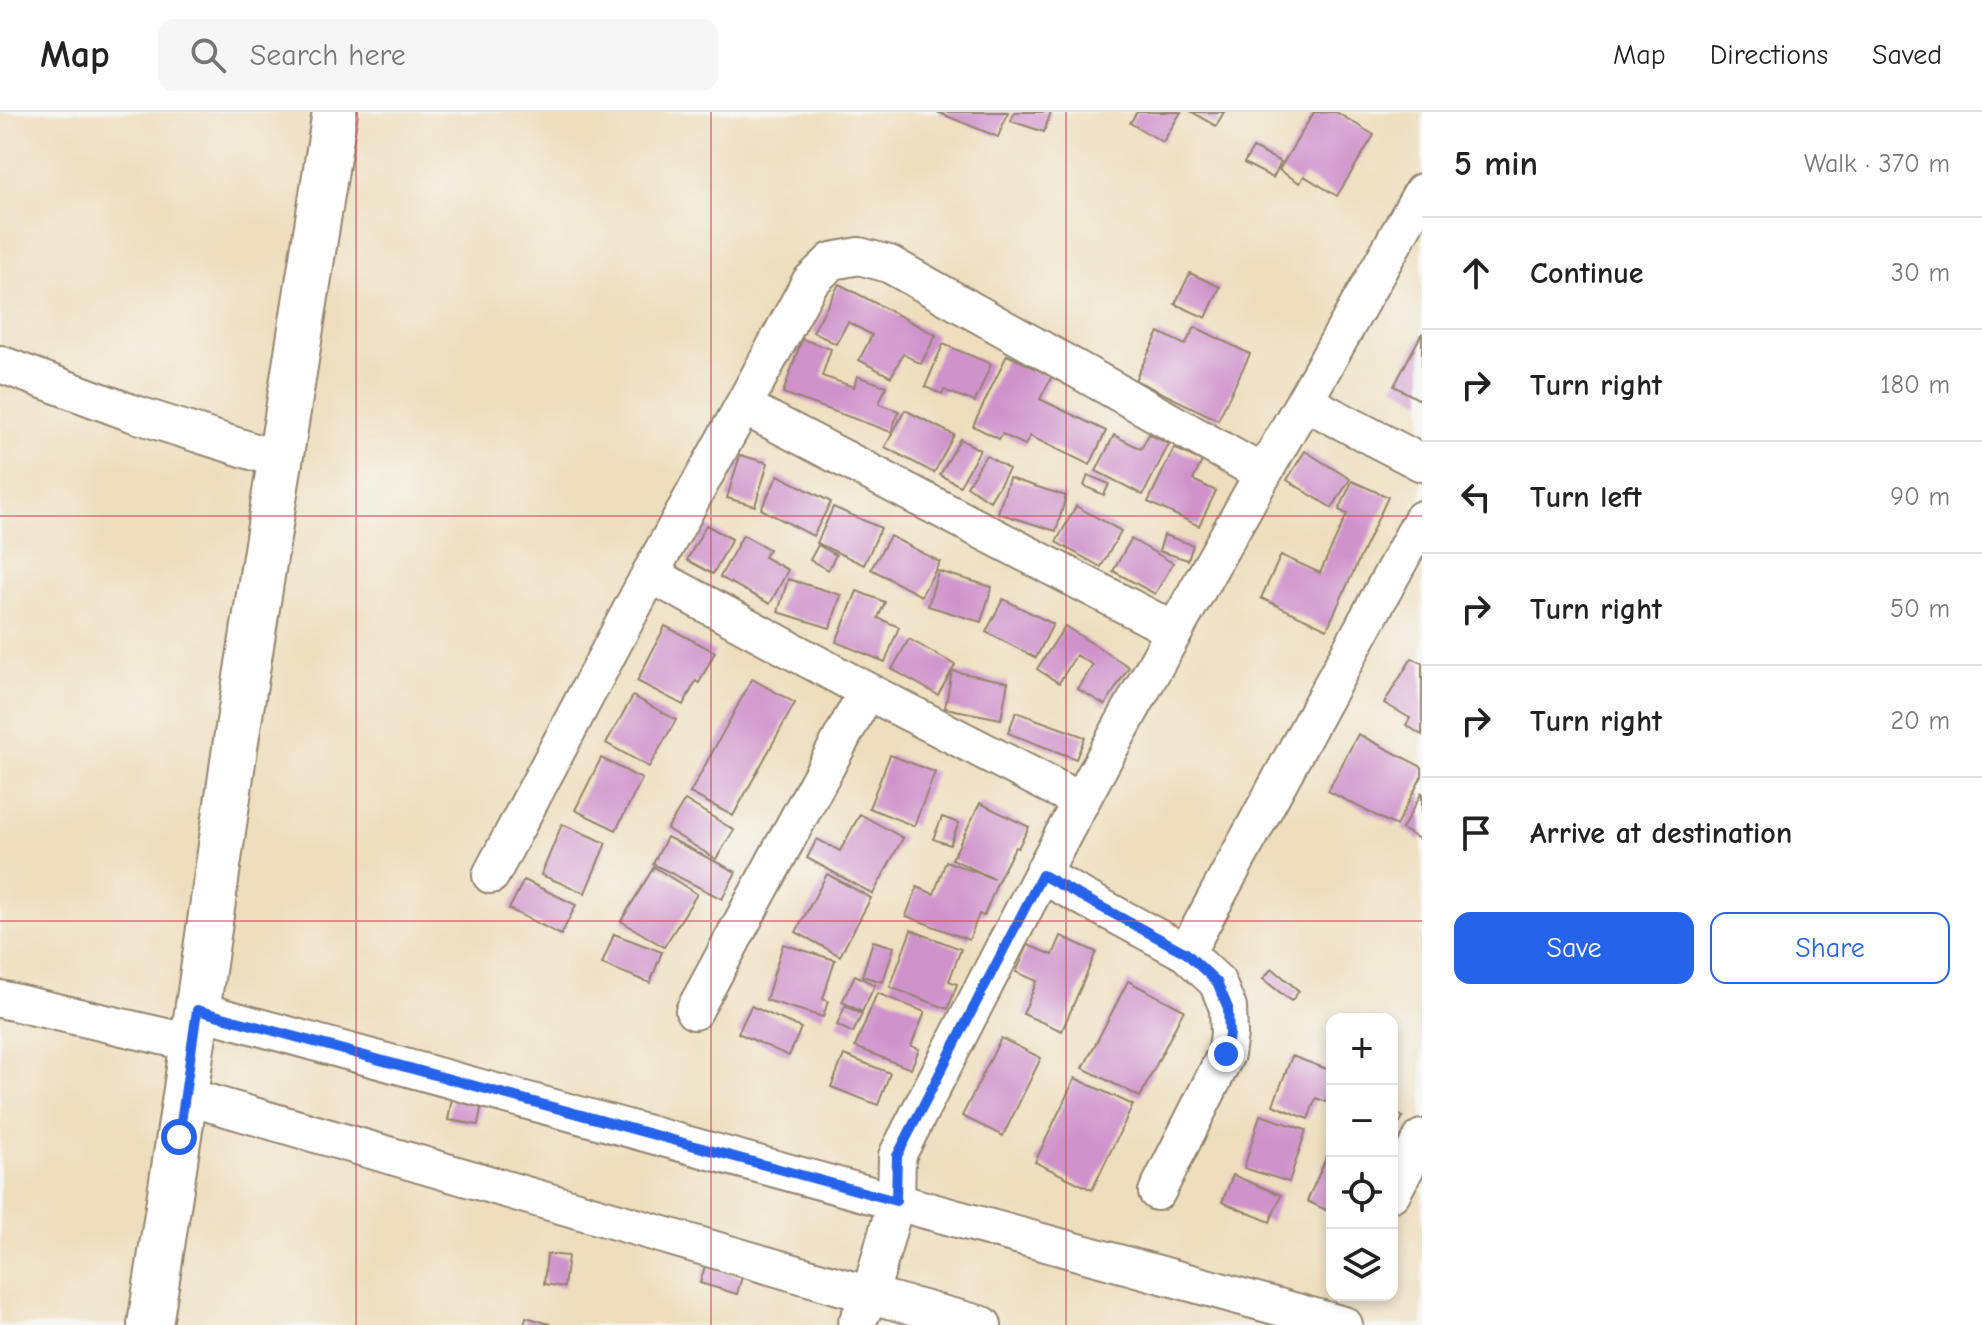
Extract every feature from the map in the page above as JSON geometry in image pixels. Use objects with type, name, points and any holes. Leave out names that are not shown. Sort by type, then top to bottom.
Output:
[{"type":"main road","points":[[150,1325],[236,741],[335,112]]},
{"type":"street","points":[[863,1310],[896,1201],[897,1156],[1081,801],[1422,192]]},
{"type":"street","points":[[491,875],[650,574],[810,282],[832,261],[859,256],[889,264],[1262,473]]},
{"type":"street","points":[[0,364],[129,412],[280,460]]},
{"type":"street","points":[[1305,402],[1422,463]]},
{"type":"street","points":[[743,406],[1175,631]]},
{"type":"street","points":[[1186,953],[1422,519]]},
{"type":"street","points":[[650,574],[1081,801]]},
{"type":"street","points":[[694,1011],[867,691]]},
{"type":"street","points":[[1042,875],[1186,953],[1217,982],[1228,1008],[1226,1054],[1157,1192]]},
{"type":"street","points":[[0,999],[194,1027],[1335,1313]]},
{"type":"street","points":[[185,1096],[863,1310],[983,1325]]},
{"type":"street","points":[[1398,1182],[1422,1138]]},
{"type":"building","points":[[937,112],[1008,112],[998,137]]},
{"type":"building","points":[[1014,112],[1051,112],[1044,132],[1011,121]]},
{"type":"building","points":[[1137,112],[1181,112],[1163,142],[1130,123]]},
{"type":"building","points":[[1192,112],[1224,112],[1216,126]]},
{"type":"building","points":[[1314,112],[1336,112],[1374,135],[1337,196],[1304,176],[1300,183],[1279,170]]},
{"type":"building","points":[[1253,148],[1281,162],[1273,178],[1244,163]]},
{"type":"building","points":[[1190,273],[1220,287],[1206,318],[1175,304]]},
{"type":"building","points":[[839,284],[936,335],[921,364],[903,354],[891,377],[859,360],[872,335],[848,322],[836,344],[813,332]]},
{"type":"building","points":[[1195,327],[1250,354],[1218,420],[1135,380],[1159,332],[1185,345]]},
{"type":"building","points":[[1422,333],[1422,401],[1394,386]]},
{"type":"building","points":[[802,339],[831,349],[822,376],[854,387],[857,376],[886,386],[879,404],[899,411],[891,432],[783,393]]},
{"type":"building","points":[[943,344],[991,364],[975,402],[944,390],[942,394],[925,387]]},
{"type":"building","points":[[1007,355],[1052,376],[1040,399],[1106,431],[1090,465],[1030,436],[1025,445],[1002,434],[999,439],[973,426]]},
{"type":"building","points":[[905,410],[954,435],[934,473],[885,447]]},
{"type":"building","points":[[1149,434],[1169,444],[1143,495],[1096,471],[1114,435],[1141,449]]},
{"type":"building","points":[[960,439],[980,450],[960,486],[940,475]]},
{"type":"building","points":[[1174,448],[1202,461],[1193,480],[1216,491],[1199,526],[1148,502]]},
{"type":"building","points":[[1305,451],[1350,479],[1332,508],[1287,480]]},
{"type":"building","points":[[740,455],[768,463],[755,506],[727,498]]},
{"type":"building","points":[[986,455],[1009,469],[990,501],[967,486]]},
{"type":"building","points":[[778,475],[831,502],[813,536],[761,509]]},
{"type":"building","points":[[1088,475],[1109,484],[1104,495],[1084,486]]},
{"type":"building","points":[[1009,478],[1066,496],[1056,531],[998,513]]},
{"type":"building","points":[[1352,481],[1388,497],[1327,629],[1261,598],[1281,555],[1320,573],[1347,514],[1339,510]]},
{"type":"building","points":[[1076,506],[1121,531],[1101,567],[1056,542]]},
{"type":"building","points":[[833,507],[881,528],[864,565],[817,543]]},
{"type":"building","points":[[706,525],[732,539],[713,574],[687,560]]},
{"type":"building","points":[[743,535],[769,549],[764,557],[788,570],[770,604],[720,577]]},
{"type":"building","points":[[1164,535],[1193,545],[1188,560],[1159,551]]},
{"type":"building","points":[[890,536],[940,562],[921,596],[871,569]]},
{"type":"building","points":[[1131,539],[1173,563],[1155,594],[1113,571]]},
{"type":"building","points":[[818,545],[836,555],[828,570],[810,560]]},
{"type":"building","points":[[938,571],[992,587],[981,622],[928,606]]},
{"type":"building","points":[[788,579],[841,595],[830,628],[778,612]]},
{"type":"building","points":[[857,591],[885,602],[878,618],[899,627],[885,662],[836,642]]},
{"type":"building","points":[[1003,599],[1053,624],[1036,658],[986,632]]},
{"type":"building","points":[[665,626],[715,652],[683,705],[637,681]]},
{"type":"building","points":[[1065,626],[1129,667],[1105,705],[1078,689],[1093,665],[1076,655],[1059,683],[1037,669]]},
{"type":"building","points":[[909,639],[955,665],[938,695],[892,669]]},
{"type":"building","points":[[1412,658],[1422,663],[1422,735],[1406,725],[1410,718],[1384,703]]},
{"type":"building","points":[[952,671],[1008,682],[1001,719],[945,708]]},
{"type":"building","points":[[752,679],[795,703],[733,816],[690,793]]},
{"type":"building","points":[[633,696],[676,720],[649,767],[606,743]]},
{"type":"building","points":[[1016,712],[1085,737],[1076,759],[1008,733]]},
{"type":"building","points":[[1358,734],[1422,767],[1422,776],[1396,826],[1328,791]]},
{"type":"building","points":[[890,755],[935,772],[914,826],[869,808]]},
{"type":"building","points":[[601,758],[642,779],[616,830],[575,810]]},
{"type":"building","points":[[1422,792],[1422,837],[1421,840],[1402,829]]},
{"type":"building","points":[[685,800],[734,830],[716,859],[667,829]]},
{"type":"building","points":[[980,803],[1029,827],[1018,848],[1015,847],[984,916],[979,914],[969,940],[906,916],[917,887],[934,894],[946,861],[994,879],[952,859]]},
{"type":"building","points":[[860,814],[903,838],[873,894],[807,858],[817,839],[840,851]]},
{"type":"building","points":[[942,817],[959,823],[950,845],[933,839]]},
{"type":"building","points":[[562,824],[606,843],[585,893],[541,875]]},
{"type":"building","points":[[667,837],[736,872],[722,899],[653,864]]},
{"type":"building","points":[[654,867],[697,894],[664,947],[621,921]]},
{"type":"building","points":[[827,874],[871,898],[840,956],[796,932]]},
{"type":"building","points":[[524,880],[576,905],[561,935],[509,909]]},
{"type":"building","points":[[911,930],[961,949],[949,981],[957,984],[948,1009],[890,987]]},
{"type":"building","points":[[614,934],[662,952],[650,983],[602,964]]},
{"type":"building","points":[[1061,936],[1096,952],[1062,1031],[1023,1014],[1037,981],[1016,972],[1028,945],[1053,955]]},
{"type":"building","points":[[873,941],[894,947],[883,982],[862,976]]},
{"type":"building","points":[[783,944],[835,960],[823,999],[828,1001],[823,1017],[766,1000]]},
{"type":"building","points":[[1272,968],[1299,991],[1291,1001],[1263,979]]},
{"type":"building","points":[[855,975],[875,985],[862,1012],[842,1002]]},
{"type":"building","points":[[1128,981],[1184,1010],[1140,1097],[1083,1068]]},
{"type":"building","points":[[877,993],[925,1012],[911,1046],[919,1049],[911,1069],[855,1047]]},
{"type":"building","points":[[751,1006],[801,1028],[789,1056],[738,1033]]},
{"type":"building","points":[[845,1006],[862,1014],[853,1033],[837,1025]]},
{"type":"building","points":[[1001,1038],[1041,1058],[1003,1136],[962,1116]]},
{"type":"building","points":[[844,1055],[890,1073],[878,1105],[831,1087]]},
{"type":"building","points":[[1292,1056],[1326,1069],[1326,1102],[1316,1098],[1308,1119],[1273,1105]]},
{"type":"building","points":[[1075,1078],[1133,1105],[1092,1190],[1035,1162]]},
{"type":"building","points":[[452,1098],[482,1103],[478,1125],[448,1120]]},
{"type":"building","points":[[1260,1115],[1306,1130],[1289,1182],[1244,1168]]},
{"type":"building","points":[[1326,1158],[1326,1210],[1307,1201]]},
{"type":"building","points":[[1233,1175],[1281,1195],[1270,1222],[1222,1202]]},
{"type":"building","points":[[547,1254],[568,1256],[564,1287],[544,1284]]},
{"type":"building","points":[[705,1266],[742,1277],[737,1294],[700,1283]]},
{"type":"building","points":[[526,1317],[550,1324],[550,1325],[524,1325]]},
{"type":"route","points":[[179,1137],[197,1010],[896,1201],[897,1156],[1042,875],[1186,953],[1217,982],[1228,1008],[1226,1054]]}]
